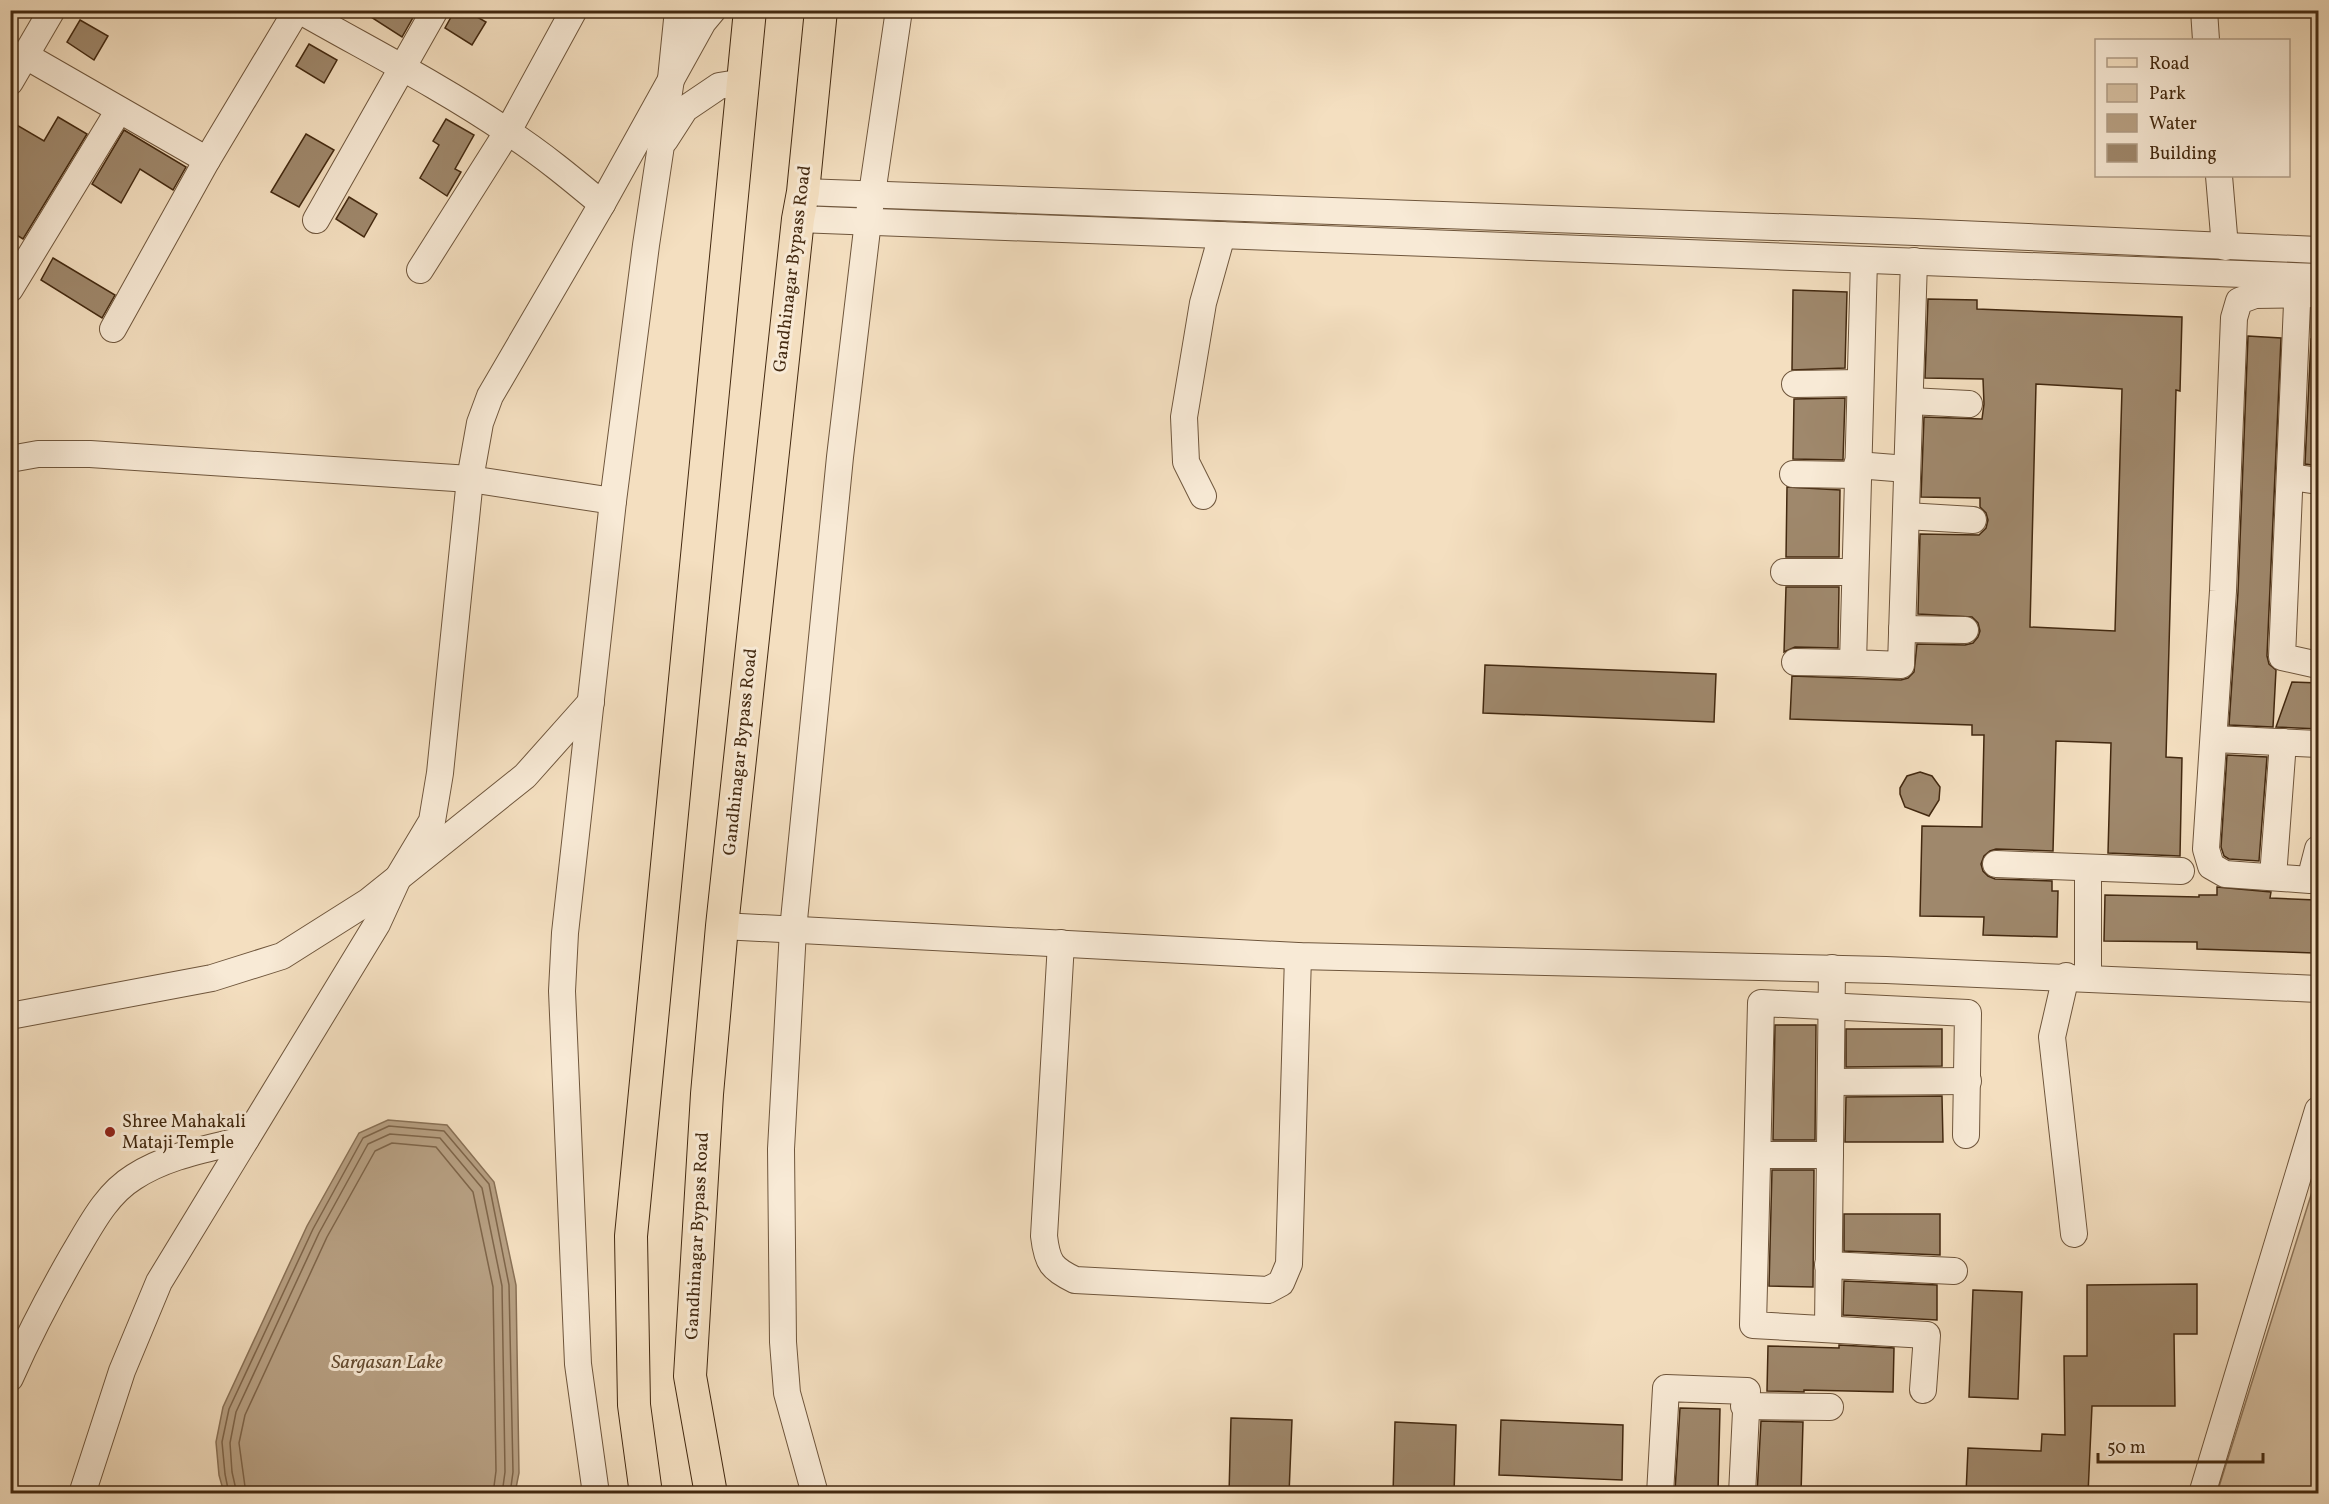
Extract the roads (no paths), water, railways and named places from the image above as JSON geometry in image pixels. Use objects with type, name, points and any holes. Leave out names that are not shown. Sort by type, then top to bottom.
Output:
[{"type":"main road","points":[[646,1494],[634,1405],[631,1236],[750,10]]},
{"type":"main road","name":"Gandhinagar Bypass Road","points":[[711,1494],[690,1376],[706,1094],[722,926],[821,10]]},
{"type":"street","points":[[10,82],[52,10]]},
{"type":"street","points":[[113,329],[207,160],[298,10],[508,131],[560,168],[602,204]]},
{"type":"street","points":[[316,220],[435,10]]},
{"type":"street","points":[[420,270],[508,131],[574,10]]},
{"type":"street","points":[[596,1494],[578,1364],[562,991],[565,933],[613,501],[671,79],[678,10]]},
{"type":"street","points":[[82,1494],[122,1371],[159,1282],[377,924],[399,876],[432,821],[440,773],[470,479],[480,423],[490,396],[602,204],[703,22],[713,10]]},
{"type":"street","points":[[815,1494],[788,1393],[783,1342],[781,1149],[794,930],[840,457],[868,222],[899,10]]},
{"type":"street","points":[[2204,10],[2206,39]]},
{"type":"street","points":[[26,56],[207,160]]},
{"type":"street","points":[[660,147],[685,109],[719,86],[744,82]]},
{"type":"street","points":[[10,289],[119,110]]},
{"type":"street","points":[[2219,177],[2225,247]]},
{"type":"street","points":[[800,205],[872,195],[1915,232],[2319,250]]},
{"type":"street","points":[[800,205],[868,222],[1914,261],[2308,286]]},
{"type":"street","points":[[1203,496],[1186,462],[1184,417],[1203,303],[1222,235]]},
{"type":"street","points":[[1853,663],[1864,260]]},
{"type":"street","points":[[1795,662],[1901,665],[1914,261]]},
{"type":"street","points":[[2308,286],[2290,477],[2282,657],[2319,665]]},
{"type":"street","points":[[2308,286],[2255,295],[2239,301],[2234,318],[2223,591],[2206,849],[2211,866],[2225,874],[2314,880],[2319,849]]},
{"type":"street","points":[[1795,384],[1860,383]]},
{"type":"street","points":[[1910,401],[1969,404]]},
{"type":"street","points":[[10,459],[38,454],[90,454],[470,479],[613,501]]},
{"type":"street","points":[[1793,474],[1907,468]]},
{"type":"street","points":[[2290,477],[2319,481]]},
{"type":"street","points":[[1906,516],[1973,520]]},
{"type":"street","points":[[1784,572],[1855,572]]},
{"type":"street","points":[[1902,629],[1965,630]]},
{"type":"street","points":[[10,1016],[212,978],[282,956],[369,901],[525,776],[591,702]]},
{"type":"street","points":[[2214,739],[2319,744]]},
{"type":"street","points":[[2273,877],[2283,742]]},
{"type":"street","points":[[1996,864],[2181,871]]},
{"type":"street","points":[[2074,1234],[2052,1037],[2077,977],[2088,868]]},
{"type":"street","points":[[722,926],[1298,956],[1832,968],[2319,989]]},
{"type":"street","points":[[1061,942],[1044,1236],[1046,1254],[1055,1270],[1075,1280],[1268,1290],[1281,1283],[1289,1264],[1298,956]]},
{"type":"street","points":[[1828,1328],[1832,968]]},
{"type":"street","points":[[1923,1390],[1926,1335],[1753,1324],[1761,1003],[1968,1013],[1966,1135]]},
{"type":"street","points":[[1831,1082],[1968,1081]]},
{"type":"street","points":[[2202,1494],[2319,1110]]},
{"type":"street","points":[[10,1378],[17,1344],[98,1213],[115,1191],[158,1163],[246,1139]]},
{"type":"street","points":[[1758,1155],[1830,1155]]},
{"type":"street","points":[[1828,1265],[1954,1271]]},
{"type":"street","points":[[1660,1494],[1666,1388],[1746,1391],[1742,1494]]},
{"type":"street","points":[[1744,1406],[1830,1407]]},
{"type":"water","name":"Sargasan Lake","points":[[388,1120],[447,1125],[494,1182],[516,1285],[519,1473],[515,1493],[224,1493],[219,1475],[216,1442],[223,1407],[307,1226],[359,1133]]},
{"type":"place","name":"Shree Mahakali Mataji Temple","points":[[110,1132]]}]
